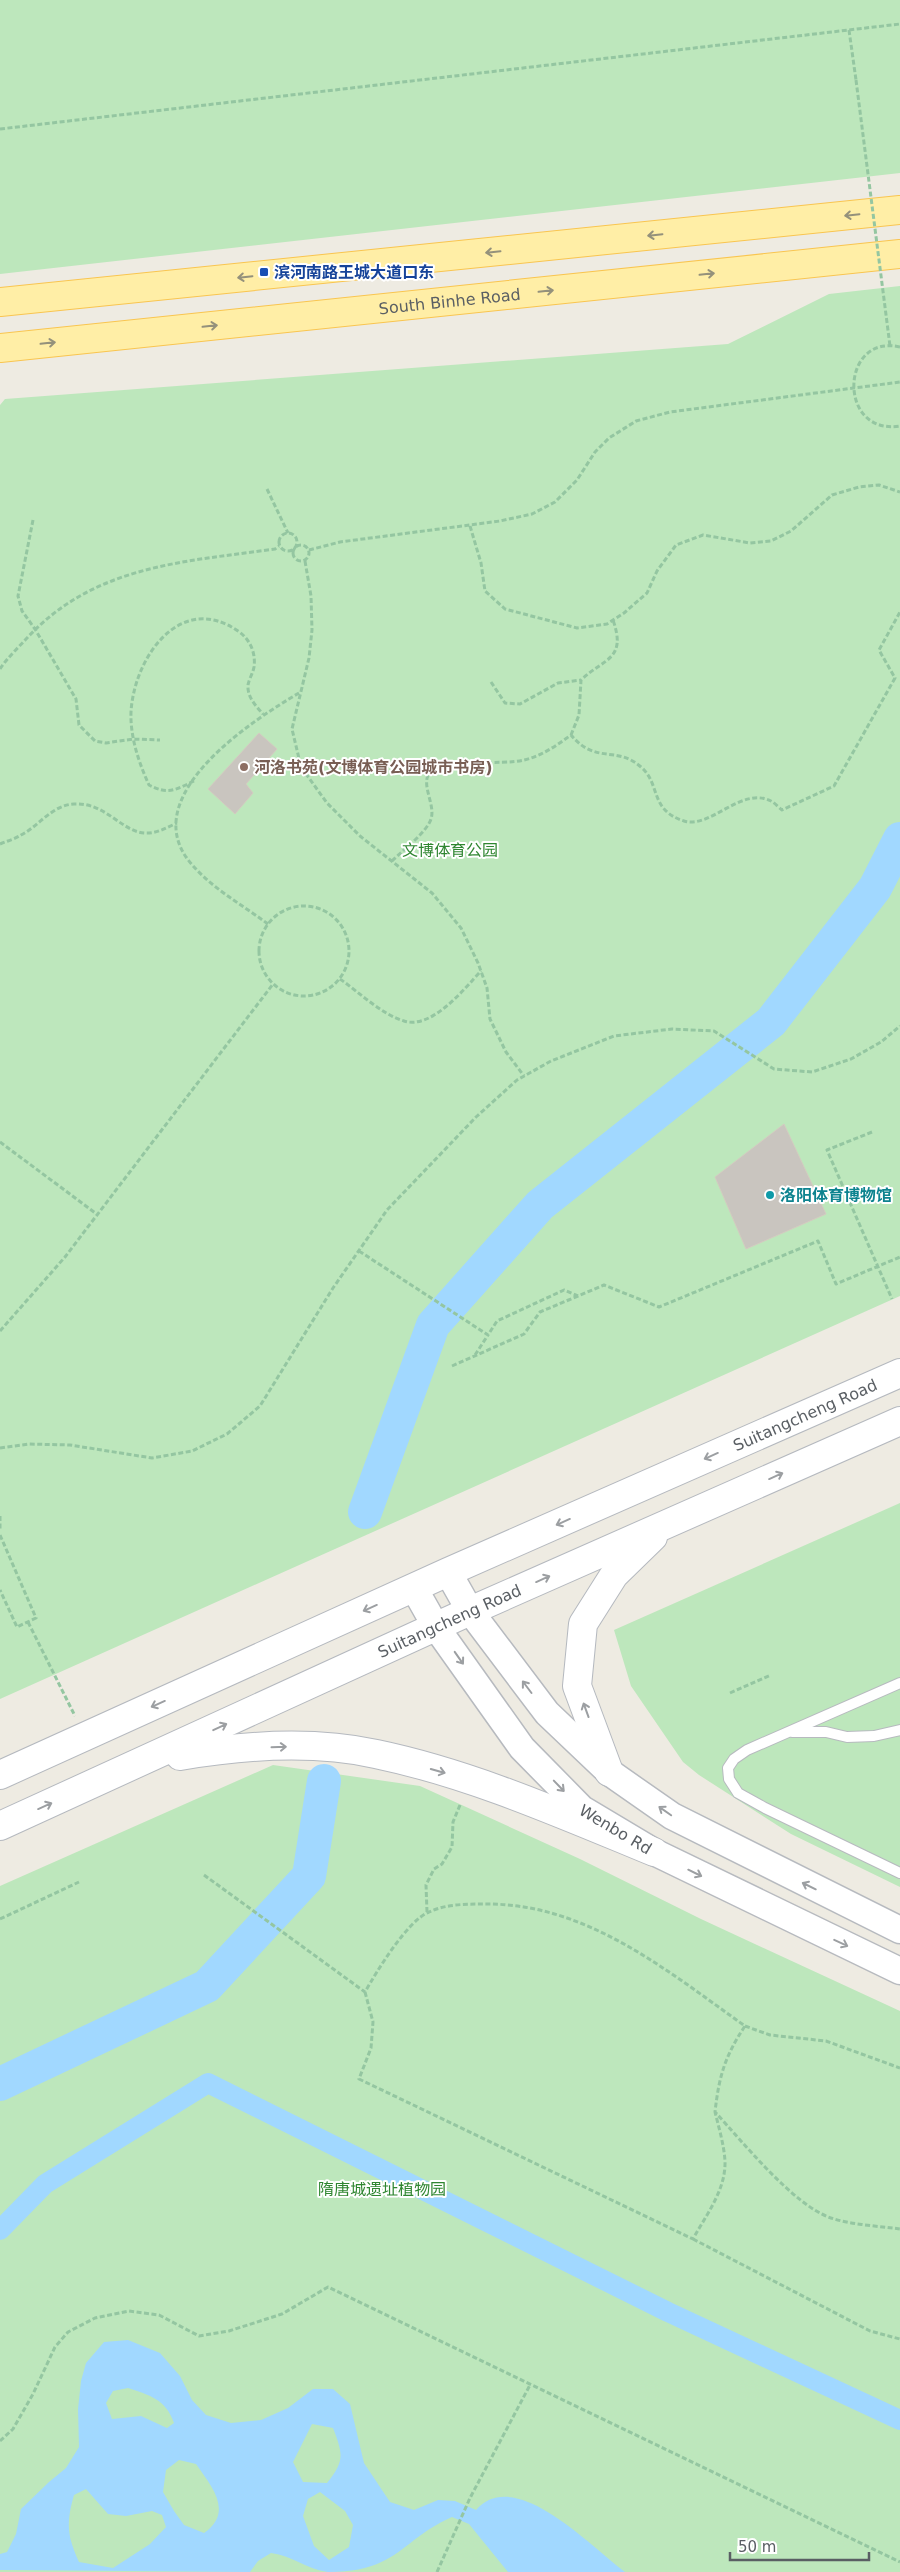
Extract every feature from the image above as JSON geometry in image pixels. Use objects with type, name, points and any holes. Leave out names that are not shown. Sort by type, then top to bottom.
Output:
[{"type":"main road","points":[[0,302],[900,210]]},
{"type":"main road","name":"South Binhe Road","points":[[0,348],[900,254]]},
{"type":"main road","name":"Suitangcheng Road","points":[[0,1774],[86,1737],[448,1572],[900,1373]]},
{"type":"main road","name":"Suitangcheng Road","points":[[0,1826],[144,1762],[470,1611],[900,1421]]},
{"type":"main road","points":[[609,1772],[577,1686],[584,1624],[614,1575],[667,1524]]},
{"type":"main road","points":[[144,1762],[227,1748],[304,1746],[375,1754],[467,1780],[548,1809],[654,1852]]},
{"type":"street","points":[[448,1572],[470,1611],[547,1713],[609,1772],[672,1816],[900,1930]]},
{"type":"street","name":"Wenbo Rd","points":[[414,1588],[436,1627],[528,1754],[582,1809],[654,1852],[900,1972]]},
{"type":"lane","points":[[900,1683],[747,1750],[734,1759],[728,1768],[730,1779],[738,1793],[900,1873]]},
{"type":"lane","points":[[788,1732],[826,1732],[847,1736],[874,1736],[900,1730]]},
{"type":"path","points":[[0,130],[900,24]]},
{"type":"path","points":[[848,30],[890,346]]},
{"type":"path","points":[[900,347],[881,347],[869,354],[859,364],[853,376],[856,402],[863,413],[872,421],[884,426],[900,426]]},
{"type":"path","points":[[309,550],[340,542],[470,526],[532,514],[555,502],[577,480],[595,452],[609,438],[636,421],[670,412],[900,382]]},
{"type":"path","points":[[470,526],[481,563],[485,590],[505,609],[577,628],[607,624],[647,593],[658,571],[676,545],[703,535],[750,543],[770,541],[791,530],[832,495],[858,487],[879,485],[900,492]]},
{"type":"path","points":[[267,489],[288,532],[296,537],[295,558],[300,562],[305,561],[310,555],[309,550]]},
{"type":"path","points":[[33,520],[18,596],[22,611],[35,629],[76,699],[79,725],[95,741],[106,743],[134,739],[160,740]]},
{"type":"path","points":[[279,546],[280,537],[288,532]]},
{"type":"path","points":[[279,546],[286,551],[302,545],[309,550]]},
{"type":"path","points":[[0,670],[35,629],[67,603],[101,586],[141,570],[178,562],[275,549],[279,546]]},
{"type":"path","points":[[305,561],[311,596],[312,630],[309,658],[299,693],[292,729],[301,766],[328,803],[360,836],[432,893],[461,928],[481,970],[487,988],[490,1019],[506,1052],[524,1076]]},
{"type":"path","points":[[571,735],[581,747],[593,753],[615,754],[632,761],[642,768],[650,778],[661,805],[671,815],[686,822],[700,820],[727,806],[759,798],[771,800],[782,810],[834,786],[895,678],[879,650],[900,612]]},
{"type":"path","points":[[194,781],[177,789],[162,792],[149,785],[134,739],[131,713],[135,681],[141,666],[165,635],[184,622],[202,618],[224,623],[240,632],[250,643],[254,654],[254,667],[248,686],[252,702],[263,714]]},
{"type":"path","points":[[491,682],[505,703],[520,704],[558,683],[580,680],[613,656],[618,643],[613,620]]},
{"type":"path","points":[[392,860],[425,829],[431,820],[432,807],[426,781],[431,771],[444,765],[460,762],[505,764],[525,760],[548,751],[571,735],[579,715],[580,680]]},
{"type":"path","points":[[268,924],[206,879],[186,856],[176,830],[177,811],[194,781],[225,743],[263,714],[299,693]]},
{"type":"path","points":[[0,844],[21,836],[53,811],[74,804],[91,806],[106,812],[143,833],[159,832],[176,823]]},
{"type":"path","points":[[299,905],[315,907],[330,913],[340,923],[347,935],[350,949],[348,963],[340,979],[334,986],[321,994],[307,997],[293,995],[273,984],[267,978],[260,964],[258,948],[262,932],[268,924],[284,910],[299,905]]},
{"type":"path","points":[[340,979],[387,1013],[406,1022],[424,1020],[441,1011],[481,970]]},
{"type":"path","points":[[0,1331],[65,1257],[273,984]]},
{"type":"path","points":[[0,1448],[29,1444],[70,1445],[152,1458],[192,1451],[226,1434],[260,1406],[387,1210],[476,1116],[524,1076],[551,1061],[614,1036],[672,1029],[714,1031],[774,1069],[812,1072],[851,1059],[881,1042],[900,1026]]},
{"type":"path","points":[[872,1132],[827,1150],[892,1299]]},
{"type":"path","points":[[0,1142],[98,1215]]},
{"type":"path","points":[[873,1194],[875,1200]]},
{"type":"path","points":[[452,1366],[524,1334],[540,1312],[604,1285],[659,1307],[818,1241],[836,1284],[900,1257]]},
{"type":"path","points":[[359,1251],[488,1335]]},
{"type":"path","points":[[475,1356],[497,1321],[564,1290],[578,1296]]},
{"type":"path","points":[[0,1516],[0,1529]]},
{"type":"path","points":[[0,1535],[36,1618],[17,1627],[0,1590]]},
{"type":"path","points":[[28,1622],[86,1737]]},
{"type":"path","points":[[730,1693],[771,1675]]},
{"type":"path","points":[[427,1912],[426,1885],[434,1869],[442,1864],[452,1847],[453,1822],[460,1804]]},
{"type":"path","points":[[204,1875],[292,1937],[365,1992],[373,2022],[371,2048],[359,2078],[693,2239],[862,2328],[900,2339]]},
{"type":"path","points":[[2,1918],[79,1882]]},
{"type":"path","points":[[365,1992],[402,1937],[427,1912],[460,1904],[511,1904],[564,1916],[607,1934],[652,1960],[745,2026],[770,2035],[826,2042],[900,2068]]},
{"type":"path","points":[[693,2239],[716,2200],[723,2178],[725,2162],[715,2112],[719,2076],[732,2044],[745,2026]]},
{"type":"path","points":[[715,2112],[779,2180],[808,2206],[831,2218],[900,2229]]},
{"type":"path","points":[[0,2441],[13,2429],[34,2394],[55,2347],[68,2332],[95,2318],[129,2311],[159,2315],[199,2336],[229,2331],[282,2314],[328,2287],[900,2562]]},
{"type":"path","points":[[437,2572],[470,2498],[530,2385]]},
{"type":"green space","points":[[0,0],[900,0],[900,173],[0,274]]},
{"type":"green space","name":"文博体育公园","points":[[900,286],[900,1296],[0,1699],[0,405],[5,399],[728,344],[829,294]]},
{"type":"green space","points":[[900,1503],[900,1887],[791,1834],[699,1775],[683,1762],[631,1686],[614,1630]]},
{"type":"green space","name":"隋唐城遗址植物园","points":[[273,1765],[420,1786],[580,1859],[701,1919],[900,2011],[900,2572],[0,2572],[0,1886]]},
{"type":"water","points":[[128,2340],[160,2353],[180,2376],[192,2400],[206,2415],[231,2423],[261,2420],[288,2408],[313,2389],[333,2389],[350,2404],[364,2463],[390,2502],[414,2510],[438,2500],[455,2501],[476,2510],[492,2499],[511,2497],[531,2503],[552,2515],[625,2572],[508,2572],[469,2524],[452,2517],[421,2535],[384,2561],[370,2567],[351,2571],[328,2572],[271,2553],[258,2561],[250,2572],[0,2570],[0,2554],[7,2552],[16,2534],[21,2509],[66,2468],[79,2447],[78,2409],[81,2381],[86,2363],[104,2342]],"holes":[[[128,2388],[156,2399],[166,2408],[174,2423],[167,2428],[141,2416],[112,2419],[106,2403],[113,2391]],[[312,2424],[333,2428],[339,2444],[340,2457],[337,2469],[327,2483],[303,2482],[293,2462]],[[179,2460],[196,2464],[213,2490],[219,2508],[218,2517],[213,2525],[204,2533],[184,2525],[174,2511],[163,2492],[166,2470]],[[86,2489],[108,2514],[126,2516],[152,2511],[162,2515],[166,2527],[150,2544],[113,2568],[79,2562],[70,2537],[70,2514],[74,2495]],[[320,2492],[345,2511],[353,2525],[349,2547],[329,2560],[314,2546],[303,2516],[308,2499]]]},
{"type":"building","name":"河洛书苑(文博体育公园城市书房)","points":[[259,733],[277,749],[246,784],[253,793],[235,814],[208,789]]},
{"type":"building","name":"洛阳体育博物馆","points":[[784,1124],[826,1214],[746,1249],[715,1177]]},
{"type":"waterway","points":[[365,1512],[433,1325],[540,1205],[771,1022],[875,888],[900,839]]},
{"type":"waterway","points":[[0,2084],[207,1986],[309,1876],[324,1781]]},
{"type":"waterway","points":[[0,2230],[45,2184],[208,2083],[668,2312],[900,2420]]},
{"type":"place","name":"滨河南路王城大道口东","points":[[264,272]]},
{"type":"place","name":"河洛书苑(文博体育公园城市书房)","points":[[244,767]]},
{"type":"place","name":"洛阳体育博物馆","points":[[770,1195]]}]
